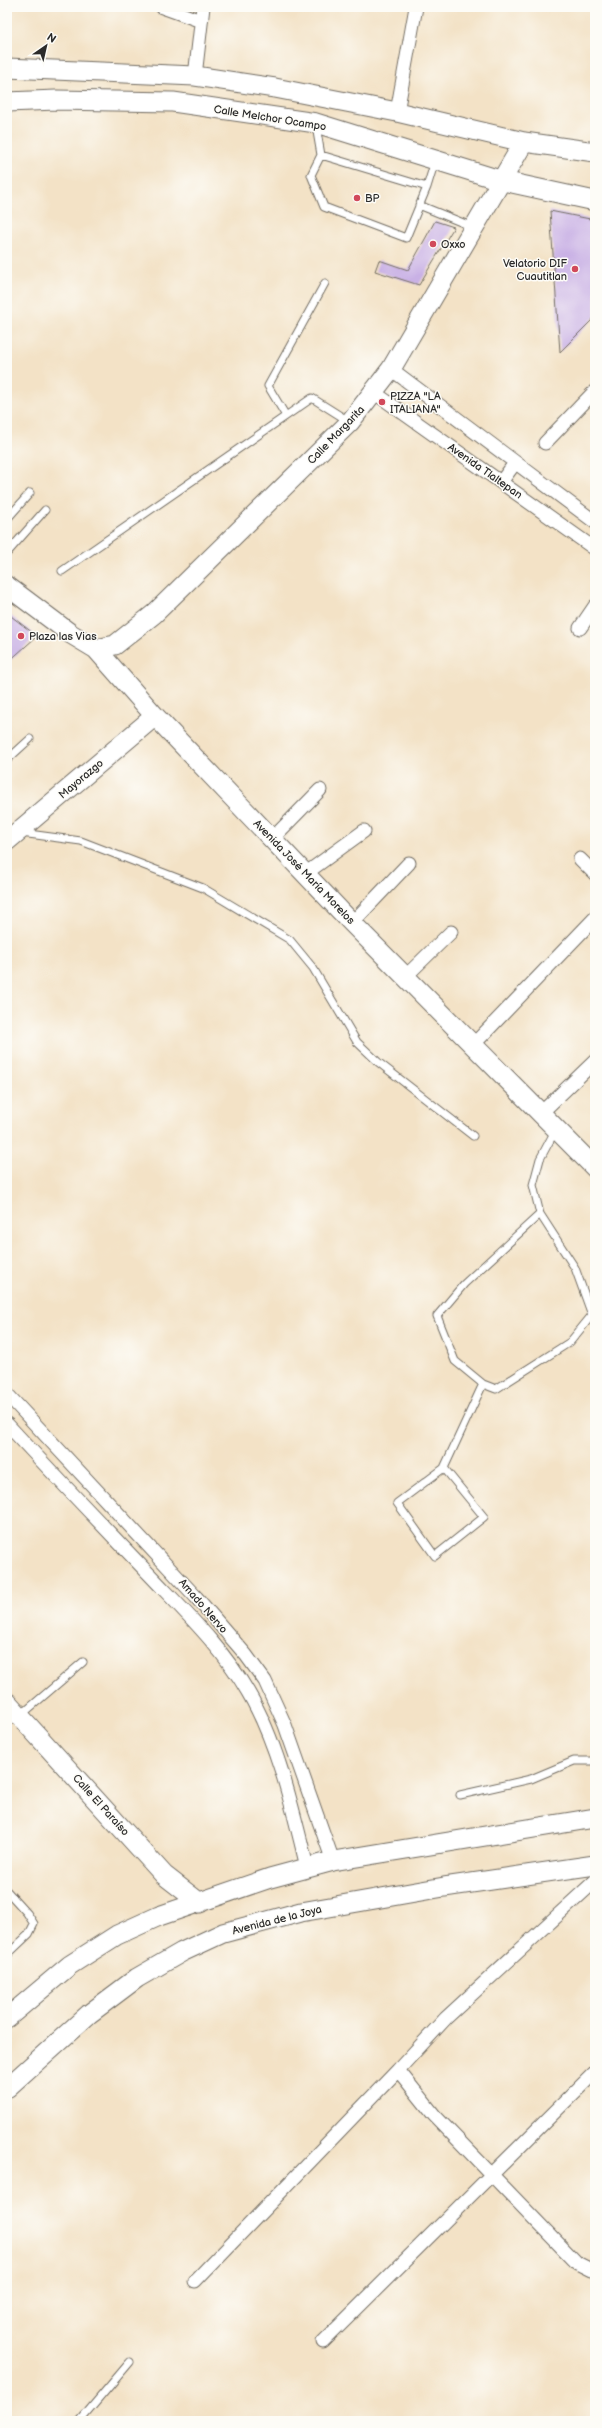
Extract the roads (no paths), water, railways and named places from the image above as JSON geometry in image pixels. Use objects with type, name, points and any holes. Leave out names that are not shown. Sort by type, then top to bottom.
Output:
[{"type":"main road","points":[[10,67],[195,76],[275,88],[397,112],[524,142],[595,152]]},
{"type":"main road","name":"Calle Melchor Ocampo","points":[[7,102],[56,100],[173,102],[316,123],[503,181],[595,201]]},
{"type":"main road","name":"Calle Margarita","points":[[96,649],[115,645],[154,614],[350,422],[375,393],[391,369],[503,181],[524,142]]},
{"type":"main road","name":"Avenida José María Morelos","points":[[7,586],[71,634],[96,649],[155,716],[352,923],[474,1044],[595,1168]]},
{"type":"main road","name":"Mayorazgo","points":[[12,837],[155,716]]},
{"type":"main road","name":"Calle El Paraíso","points":[[7,1702],[164,1875],[200,1903]]},
{"type":"main road","points":[[7,2018],[70,1965],[117,1935],[159,1916],[307,1867],[333,1861],[595,1818]]},
{"type":"main road","name":"Avenida de la Joya","points":[[7,2088],[89,2014],[137,1978],[182,1952],[224,1933],[301,1912],[444,1887],[595,1865]]},
{"type":"street","points":[[162,7],[201,21]]},
{"type":"street","points":[[195,76],[203,7]]},
{"type":"street","points":[[397,112],[416,7]]},
{"type":"street","points":[[391,369],[595,522]]},
{"type":"street","points":[[545,443],[595,391]]},
{"type":"street","name":"Avenida Tlaltepan","points":[[375,393],[595,549]]},
{"type":"street","points":[[501,482],[515,463]]},
{"type":"street","points":[[580,628],[595,606]]},
{"type":"street","points":[[272,839],[320,790]]},
{"type":"street","points":[[305,874],[364,831]]},
{"type":"street","points":[[580,859],[595,874]]},
{"type":"street","points":[[352,923],[409,863]]},
{"type":"street","points":[[474,1044],[595,918]]},
{"type":"street","points":[[405,977],[451,932]]},
{"type":"street","points":[[541,1113],[595,1061]]},
{"type":"street","name":"Amado Nervo","points":[[7,1394],[196,1597],[246,1655],[265,1681],[285,1726],[333,1861]]},
{"type":"street","name":"Amado Nervo","points":[[7,1424],[182,1609],[231,1666],[249,1692],[268,1734],[294,1814],[307,1867]]},
{"type":"street","points":[[195,2281],[446,2018],[595,1881]]},
{"type":"street","points":[[398,2070],[434,2115],[577,2263],[591,2270],[595,2269]]},
{"type":"street","points":[[322,2342],[595,2072]]},
{"type":"lane","points":[[316,123],[321,155],[311,175],[324,207],[406,238],[427,187],[435,160]]},
{"type":"lane","points":[[321,155],[427,187]]},
{"type":"lane","points":[[419,205],[475,228]]},
{"type":"lane","points":[[286,416],[268,386],[325,283]]},
{"type":"lane","points":[[62,571],[312,398],[350,422]]},
{"type":"lane","points":[[7,519],[30,494]]},
{"type":"lane","points":[[7,553],[45,510]]},
{"type":"lane","points":[[7,760],[30,739]]},
{"type":"lane","points":[[12,837],[81,841],[203,888],[290,940],[313,968],[357,1042],[378,1062],[474,1136]]},
{"type":"lane","points":[[540,1214],[464,1284],[437,1316],[454,1361],[483,1384],[496,1389],[570,1342],[592,1315],[575,1268],[540,1214],[533,1185],[540,1159],[556,1129]]},
{"type":"lane","points":[[444,1468],[484,1517],[436,1556],[397,1503],[444,1468],[483,1384]]},
{"type":"lane","points":[[20,1716],[83,1662]]},
{"type":"lane","points":[[460,1795],[531,1779],[574,1761],[595,1761]]},
{"type":"lane","points":[[7,1891],[27,1913],[34,1924],[29,1934],[7,1955]]},
{"type":"lane","points":[[80,2421],[130,2362]]},
{"type":"place","name":"BP","points":[[357,198]]},
{"type":"place","name":"Oxxo","points":[[433,244]]},
{"type":"place","name":"Velatorio DIF Cuautitlan","points":[[575,269]]},
{"type":"place","name":"PIZZA \"LA ITALIANA\"","points":[[382,402]]},
{"type":"place","name":"Plaza las Vias","points":[[21,636]]}]
